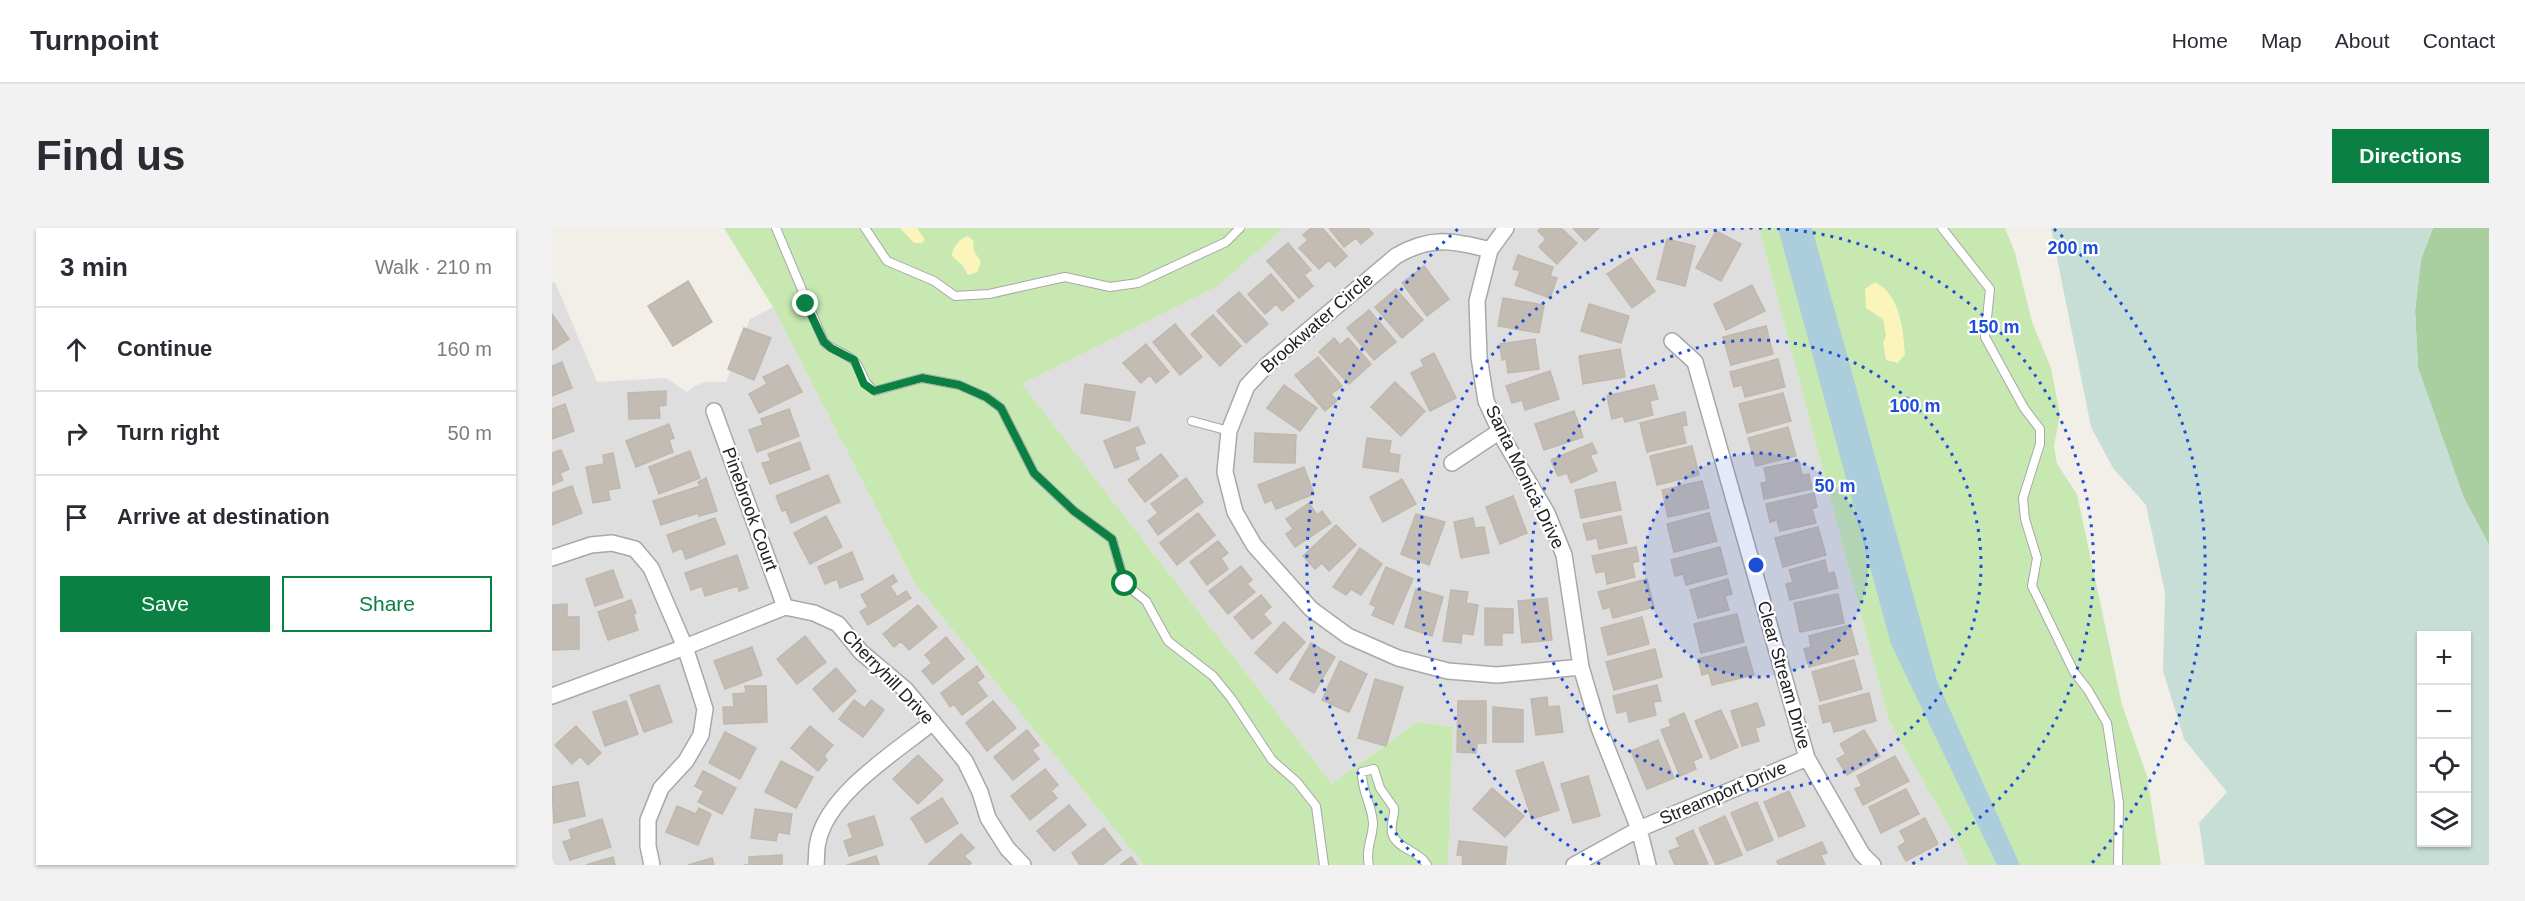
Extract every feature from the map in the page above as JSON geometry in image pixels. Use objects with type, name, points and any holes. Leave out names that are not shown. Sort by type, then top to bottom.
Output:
[{"type":"street","name":"Santa Monica Drive","points":[[1506,228],[1490,250],[1477,301],[1479,357],[1486,401],[1500,431],[1547,513],[1564,555],[1581,668],[1599,728],[1639,829],[1648,865]]},
{"type":"street","name":"Brookwater Circle","points":[[1490,250],[1458,241],[1437,241],[1412,247],[1395,256],[1267,365],[1247,386],[1229,431],[1226,472],[1235,512],[1254,545],[1311,609],[1348,636],[1398,658],[1448,671],[1497,675],[1581,668]]},
{"type":"street","name":"Clear Stream Drive","points":[[1672,341],[1695,362],[1807,758],[1862,854],[1874,865]]},
{"type":"street","name":"Pinebrook Court","points":[[714,411],[785,607]]},
{"type":"street","points":[[1452,464],[1500,431]]},
{"type":"street","points":[[552,558],[591,545],[612,543],[634,549],[651,568],[685,647],[705,709],[700,735],[686,761],[661,788],[648,820],[648,846],[652,865]]},
{"type":"street","points":[[552,696],[785,607]]},
{"type":"street","name":"Cherryhill Drive","points":[[785,607],[814,613],[838,624],[861,652],[906,690],[965,761],[980,792],[988,818],[1006,848],[1023,865]]},
{"type":"street","points":[[816,865],[818,840],[831,812],[848,789],[933,722]]},
{"type":"street","name":"Streamport Drive","points":[[1574,865],[1639,829],[1807,758]]},
{"type":"lane","points":[[776,228],[824,342],[854,360],[864,384],[874,391],[922,378],[959,385],[986,397],[1001,408],[1034,473],[1074,511],[1112,539],[1125,584],[1146,602],[1168,641],[1213,676],[1231,698],[1272,760],[1297,782],[1316,806],[1324,865]]},
{"type":"lane","points":[[865,228],[887,261],[934,281],[955,296],[989,294],[1065,278],[1110,287],[1138,283],[1226,242],[1240,228]]},
{"type":"lane","points":[[1942,228],[1990,289],[1985,338],[2024,408],[2040,429],[2040,444],[2022,498],[2025,519],[2037,558],[2032,586],[2074,672],[2088,690],[2107,723],[2119,803],[2118,865]]},
{"type":"lane","points":[[1192,421],[1229,431]]},
{"type":"lane","points":[[1369,865],[1367,857],[1373,826],[1372,809],[1362,781],[1362,772],[1374,769],[1380,788],[1394,808],[1391,827],[1395,839],[1425,860],[1428,865]]},
{"type":"shaded area","points":[[1284,228],[1759,228],[1889,721],[1959,844],[1968,865],[1448,865],[1453,727],[1418,722],[1332,784],[1022,384],[1218,286]]},
{"type":"shaded area","points":[[552,282],[555,282],[597,382],[666,378],[687,392],[705,382],[726,382],[750,319],[773,307],[914,582],[1144,865],[555,865],[552,858]]},
{"type":"green space","points":[[724,228],[1284,228],[1218,286],[1022,384],[1332,784],[1418,722],[1453,727],[1448,865],[1144,865],[914,582],[773,307]]},
{"type":"green space","points":[[1759,228],[2005,228],[2015,253],[2032,322],[2051,368],[2060,415],[2054,446],[2057,464],[2077,494],[2122,705],[2147,776],[2161,865],[1968,865],[1959,844],[1889,721]]},
{"type":"green space","points":[[2051,228],[2433,228],[2421,259],[2415,311],[2418,368],[2463,496],[2489,545],[2489,865],[2205,865],[2199,823],[2227,792],[2184,739],[2163,671],[2165,592],[2146,505],[2113,468],[2091,427]]},
{"type":"green space","points":[[2433,228],[2489,228],[2489,545],[2463,496],[2418,368],[2415,311],[2421,259]]},
{"type":"sand","points":[[900,228],[917,228],[925,240],[922,243],[914,243]]},
{"type":"sand","points":[[967,236],[973,240],[974,251],[981,262],[977,272],[968,275],[963,266],[952,256],[956,244]]},
{"type":"sand","points":[[1875,282],[1890,295],[1899,313],[1905,354],[1898,363],[1886,360],[1883,319],[1866,308],[1865,289]]},
{"type":"water","points":[[1778,228],[1812,228],[1937,681],[2020,865],[1997,865],[1891,644]]},
{"type":"building","points":[[1311,228],[1322,228],[1347,256],[1335,267],[1329,260],[1319,269],[1299,248],[1308,240],[1303,235]]},
{"type":"building","points":[[1329,228],[1368,228],[1373,234],[1361,244],[1356,238],[1344,247]]},
{"type":"building","points":[[1541,228],[1561,228],[1577,243],[1557,264],[1539,247],[1546,239],[1538,231]]},
{"type":"building","points":[[1573,228],[1599,228],[1585,241]]},
{"type":"building","points":[[1716,231],[1741,244],[1721,281],[1696,268]]},
{"type":"building","points":[[1667,239],[1695,246],[1685,286],[1657,279]]},
{"type":"building","points":[[1288,243],[1311,270],[1304,275],[1313,286],[1299,298],[1267,261]]},
{"type":"building","points":[[1518,255],[1553,267],[1550,276],[1557,278],[1550,298],[1515,285],[1520,271],[1513,269]]},
{"type":"building","points":[[1631,258],[1655,291],[1632,308],[1607,274]]},
{"type":"building","points":[[1424,266],[1449,299],[1427,316],[1402,283]]},
{"type":"building","points":[[1271,274],[1294,301],[1282,311],[1276,304],[1265,314],[1248,294]]},
{"type":"building","points":[[688,281],[712,322],[673,346],[648,306]]},
{"type":"building","points":[[1752,285],[1765,311],[1726,330],[1714,304]]},
{"type":"building","points":[[1396,289],[1423,320],[1402,338],[1375,307]]},
{"type":"building","points":[[1239,292],[1268,324],[1246,343],[1217,311]]},
{"type":"building","points":[[1503,298],[1544,305],[1539,333],[1498,326]]},
{"type":"building","points":[[1589,304],[1629,316],[1621,343],[1581,331]]},
{"type":"building","points":[[1369,310],[1396,342],[1374,360],[1347,328]]},
{"type":"building","points":[[552,314],[569,339],[552,350]]},
{"type":"building","points":[[1213,315],[1241,346],[1220,366],[1191,334]]},
{"type":"building","points":[[1175,324],[1202,357],[1180,375],[1153,342]]},
{"type":"building","points":[[1766,326],[1773,354],[1731,365],[1723,337]]},
{"type":"building","points":[[744,328],[771,338],[754,380],[728,369]]},
{"type":"building","points":[[1334,338],[1340,345],[1348,338],[1371,364],[1349,384],[1319,352]]},
{"type":"building","points":[[1535,339],[1539,369],[1508,373],[1506,359],[1502,360],[1500,344]]},
{"type":"building","points":[[1146,344],[1169,372],[1156,383],[1150,375],[1141,383],[1123,363]]},
{"type":"building","points":[[1620,349],[1625,377],[1583,384],[1579,356]]},
{"type":"building","points":[[1434,353],[1456,398],[1430,411],[1411,373],[1424,366],[1421,360]]},
{"type":"building","points":[[1318,357],[1342,386],[1331,394],[1337,401],[1325,411],[1295,375]]},
{"type":"building","points":[[1778,359],[1785,387],[1745,397],[1742,385],[1734,387],[1730,372]]},
{"type":"building","points":[[562,362],[572,388],[552,396],[552,366]]},
{"type":"building","points":[[788,365],[802,392],[759,413],[749,394],[767,384],[763,377]]},
{"type":"building","points":[[1550,371],[1559,399],[1525,410],[1522,400],[1512,403],[1506,386]]},
{"type":"building","points":[[1395,382],[1425,411],[1401,436],[1371,407]]},
{"type":"building","points":[[1085,384],[1135,392],[1130,421],[1081,413]]},
{"type":"building","points":[[1284,385],[1317,408],[1300,431],[1267,408]]},
{"type":"building","points":[[1654,385],[1658,399],[1650,401],[1653,415],[1625,422],[1623,416],[1612,419],[1607,396]]},
{"type":"building","points":[[666,391],[666,405],[659,406],[660,418],[629,419],[628,393]]},
{"type":"building","points":[[1783,393],[1791,421],[1747,433],[1739,404]]},
{"type":"building","points":[[565,404],[574,431],[552,439],[552,409]]},
{"type":"building","points":[[789,409],[799,436],[757,452],[749,430],[763,425],[761,419]]},
{"type":"building","points":[[1574,411],[1583,437],[1544,450],[1535,424]]},
{"type":"building","points":[[1685,412],[1687,425],[1682,426],[1686,443],[1647,452],[1640,423]]},
{"type":"building","points":[[669,424],[674,438],[669,440],[673,452],[636,467],[626,441]]},
{"type":"building","points":[[1138,427],[1145,443],[1134,447],[1139,459],[1115,468],[1104,441]]},
{"type":"building","points":[[1788,427],[1796,456],[1756,466],[1748,438]]},
{"type":"building","points":[[1255,433],[1296,435],[1295,463],[1254,462]]},
{"type":"building","points":[[1367,438],[1391,441],[1389,453],[1400,455],[1398,472],[1363,467]]},
{"type":"building","points":[[800,442],[810,469],[770,484],[762,463],[771,461],[768,454]]},
{"type":"building","points":[[1592,443],[1597,453],[1590,455],[1597,471],[1571,483],[1567,473],[1558,476],[1551,460]]},
{"type":"building","points":[[1692,446],[1699,475],[1657,485],[1650,456]]},
{"type":"building","points":[[561,450],[569,469],[560,473],[563,480],[552,485],[552,453]]},
{"type":"building","points":[[690,451],[700,478],[659,494],[649,467]]},
{"type":"building","points":[[613,453],[620,488],[608,490],[610,500],[593,503],[586,467],[604,464],[603,455]]},
{"type":"building","points":[[1161,454],[1178,476],[1145,502],[1128,480]]},
{"type":"building","points":[[1799,461],[1802,475],[1809,474],[1812,489],[1764,499],[1761,483],[1767,482],[1764,468]]},
{"type":"building","points":[[1304,467],[1314,494],[1276,509],[1272,500],[1265,503],[1258,485]]},
{"type":"building","points":[[828,475],[840,502],[791,523],[786,510],[782,511],[776,496]]},
{"type":"building","points":[[706,478],[717,511],[699,516],[698,513],[661,525],[653,501],[700,486],[698,482]]},
{"type":"building","points":[[1186,478],[1203,502],[1158,535],[1148,521],[1158,513],[1151,504]]},
{"type":"building","points":[[1402,479],[1416,504],[1383,522],[1370,497]]},
{"type":"building","points":[[1702,481],[1709,508],[1668,517],[1662,490]]},
{"type":"building","points":[[1615,482],[1621,510],[1581,518],[1575,490]]},
{"type":"building","points":[[572,486],[582,513],[552,525],[552,493]]},
{"type":"building","points":[[1814,493],[1817,507],[1812,509],[1816,523],[1780,531],[1777,520],[1770,522],[1766,504]]},
{"type":"building","points":[[1513,496],[1527,533],[1500,544],[1486,507]]},
{"type":"building","points":[[1309,503],[1317,515],[1322,511],[1331,523],[1295,547],[1286,534],[1293,529],[1286,519]]},
{"type":"building","points":[[1198,513],[1215,535],[1177,565],[1160,543]]},
{"type":"building","points":[[1709,513],[1717,541],[1674,552],[1667,524]]},
{"type":"building","points":[[1416,514],[1445,522],[1429,565],[1401,554]]},
{"type":"building","points":[[826,516],[842,547],[810,564],[794,533]]},
{"type":"building","points":[[1621,516],[1627,543],[1599,549],[1597,538],[1587,540],[1583,524]]},
{"type":"building","points":[[715,518],[725,544],[686,559],[682,548],[673,552],[667,535]]},
{"type":"building","points":[[1473,518],[1475,528],[1484,527],[1489,553],[1461,558],[1454,522]]},
{"type":"building","points":[[1336,525],[1356,545],[1329,571],[1322,563],[1315,569],[1303,556]]},
{"type":"building","points":[[1818,527],[1826,555],[1783,567],[1775,538]]},
{"type":"building","points":[[1218,541],[1228,553],[1221,558],[1228,569],[1207,585],[1190,562]]},
{"type":"building","points":[[1636,547],[1639,561],[1632,563],[1635,577],[1607,584],[1605,571],[1596,573],[1592,556]]},
{"type":"building","points":[[1720,547],[1727,574],[1686,585],[1683,574],[1675,576],[1671,560]]},
{"type":"building","points":[[1360,548],[1382,564],[1361,595],[1351,589],[1346,595],[1333,587]]},
{"type":"building","points":[[852,552],[863,579],[840,588],[837,579],[825,584],[818,567]]},
{"type":"building","points":[[737,555],[748,588],[739,591],[738,586],[705,596],[702,586],[691,590],[685,573]]},
{"type":"building","points":[[1825,560],[1828,574],[1834,572],[1838,588],[1790,600],[1786,584],[1793,582],[1789,570]]},
{"type":"building","points":[[1241,566],[1252,580],[1247,584],[1255,592],[1228,614],[1209,591]]},
{"type":"building","points":[[1386,567],[1413,579],[1393,624],[1372,615],[1376,607],[1370,604]]},
{"type":"building","points":[[613,570],[623,597],[595,606],[586,579]]},
{"type":"building","points":[[893,575],[897,581],[890,586],[897,597],[906,591],[911,598],[868,625],[860,612],[868,607],[861,595]]},
{"type":"building","points":[[1647,579],[1654,607],[1613,618],[1610,607],[1603,609],[1598,592]]},
{"type":"building","points":[[1728,579],[1732,594],[1725,596],[1729,610],[1698,618],[1690,590]]},
{"type":"building","points":[[1416,589],[1443,597],[1432,636],[1405,627]]},
{"type":"building","points":[[1451,590],[1468,592],[1466,603],[1478,605],[1473,635],[1462,633],[1461,643],[1443,641]]},
{"type":"building","points":[[1838,594],[1844,623],[1800,632],[1794,603]]},
{"type":"building","points":[[1261,595],[1271,607],[1263,614],[1271,623],[1252,639],[1234,617]]},
{"type":"building","points":[[1547,598],[1552,640],[1522,643],[1518,601]]},
{"type":"building","points":[[631,600],[636,613],[633,614],[638,630],[608,640],[598,612]]},
{"type":"building","points":[[567,604],[567,617],[579,617],[579,649],[552,650],[552,605]]},
{"type":"building","points":[[918,605],[937,627],[909,650],[901,641],[894,647],[883,634]]},
{"type":"building","points":[[1485,608],[1513,609],[1513,633],[1502,633],[1502,645],[1485,645]]},
{"type":"building","points":[[1737,614],[1744,642],[1701,653],[1694,624]]},
{"type":"building","points":[[1642,617],[1649,644],[1608,655],[1601,628]]},
{"type":"building","points":[[1284,622],[1305,642],[1277,673],[1255,653]]},
{"type":"building","points":[[1850,625],[1858,654],[1809,667],[1804,649],[1811,647],[1809,636]]},
{"type":"building","points":[[805,636],[826,662],[797,684],[777,659]]},
{"type":"building","points":[[946,637],[964,659],[933,684],[922,671],[932,663],[925,655]]},
{"type":"building","points":[[1311,643],[1335,657],[1314,693],[1290,679]]},
{"type":"building","points":[[752,647],[762,675],[725,689],[714,661]]},
{"type":"building","points":[[1746,647],[1754,675],[1712,685],[1709,673],[1702,675],[1698,659]]},
{"type":"building","points":[[1655,649],[1662,677],[1614,690],[1606,662]]},
{"type":"building","points":[[1854,660],[1862,689],[1820,701],[1812,672]]},
{"type":"building","points":[[1340,661],[1367,674],[1349,712],[1322,700]]},
{"type":"building","points":[[977,666],[984,677],[977,682],[987,696],[962,715],[954,704],[950,707],[941,693]]},
{"type":"building","points":[[836,668],[856,691],[833,712],[813,689]]},
{"type":"building","points":[[1375,679],[1403,687],[1386,746],[1358,738]]},
{"type":"building","points":[[659,685],[672,722],[644,732],[630,695]]},
{"type":"building","points":[[1657,685],[1661,701],[1653,702],[1656,715],[1629,722],[1627,711],[1617,713],[1613,696]]},
{"type":"building","points":[[745,686],[766,686],[767,722],[724,724],[723,707],[734,707],[733,694],[746,693]]},
{"type":"building","points":[[1869,693],[1876,721],[1834,732],[1831,721],[1823,723],[1819,706]]},
{"type":"building","points":[[1547,697],[1548,707],[1559,706],[1563,732],[1536,735],[1531,699]]},
{"type":"building","points":[[854,700],[865,708],[871,700],[884,710],[863,737],[839,719]]},
{"type":"building","points":[[626,701],[638,734],[605,746],[593,712]]},
{"type":"building","points":[[993,701],[1016,728],[987,751],[966,723]]},
{"type":"building","points":[[1458,701],[1486,701],[1486,743],[1477,743],[1476,753],[1457,752]]},
{"type":"building","points":[[1757,703],[1765,725],[1755,728],[1759,741],[1742,746],[1731,711]]},
{"type":"building","points":[[1493,707],[1523,710],[1523,742],[1493,742]]},
{"type":"building","points":[[1721,710],[1738,747],[1711,759],[1695,721]]},
{"type":"building","points":[[1684,713],[1702,757],[1693,761],[1696,769],[1680,776],[1661,730],[1671,726],[1669,720]]},
{"type":"building","points":[[576,726],[601,753],[588,765],[580,756],[572,764],[555,745]]},
{"type":"building","points":[[810,726],[833,745],[824,756],[827,760],[818,771],[791,748]]},
{"type":"building","points":[[1027,730],[1039,745],[1032,750],[1039,759],[1013,780],[994,757]]},
{"type":"building","points":[[1864,730],[1880,756],[1847,775],[1837,759],[1846,754],[1840,744]]},
{"type":"building","points":[[725,732],[756,748],[740,779],[709,763]]},
{"type":"building","points":[[1658,740],[1674,778],[1647,789],[1631,751]]},
{"type":"building","points":[[918,755],[943,780],[918,804],[893,779]]},
{"type":"building","points":[[1895,756],[1909,781],[1863,805],[1855,789],[1862,786],[1857,776]]},
{"type":"building","points":[[781,761],[813,777],[796,808],[765,792]]},
{"type":"building","points":[[1543,762],[1559,810],[1532,819],[1516,771]]},
{"type":"building","points":[[1045,769],[1058,785],[1051,791],[1057,798],[1030,820],[1011,796]]},
{"type":"building","points":[[703,771],[736,788],[722,814],[698,802],[704,791],[695,786]]},
{"type":"building","points":[[1588,776],[1600,816],[1573,823],[1561,784]]},
{"type":"building","points":[[578,782],[585,816],[554,823],[552,787]]},
{"type":"building","points":[[1492,788],[1524,816],[1505,837],[1473,809]]},
{"type":"building","points":[[1906,789],[1919,814],[1881,833],[1869,807]]},
{"type":"building","points":[[1789,791],[1805,826],[1779,837],[1764,802]]},
{"type":"building","points":[[942,798],[958,823],[926,843],[911,818]]},
{"type":"building","points":[[1757,802],[1773,840],[1747,851],[1731,813]]},
{"type":"building","points":[[1069,805],[1086,825],[1054,851],[1037,831]]},
{"type":"building","points":[[677,806],[696,814],[699,808],[711,814],[698,845],[666,832]]},
{"type":"building","points":[[755,809],[792,814],[789,834],[778,832],[776,841],[751,838]]},
{"type":"building","points":[[874,816],[883,845],[849,856],[844,841],[853,838],[848,824]]},
{"type":"building","points":[[1725,816],[1742,855],[1716,865],[1699,828]]},
{"type":"building","points":[[1925,818],[1938,844],[1906,861],[1898,847],[1906,842],[1900,831]]},
{"type":"building","points":[[602,819],[611,847],[570,860],[563,842],[572,839],[569,830]]},
{"type":"building","points":[[1104,828],[1121,850],[1102,865],[1080,865],[1072,853]]},
{"type":"building","points":[[1693,830],[1708,864],[1675,865],[1669,851],[1680,847],[1676,838]]},
{"type":"building","points":[[961,834],[974,848],[964,856],[971,863],[970,865],[928,865]]},
{"type":"building","points":[[1459,841],[1507,847],[1505,865],[1462,865],[1463,856],[1457,855]]},
{"type":"building","points":[[1822,842],[1827,853],[1821,855],[1825,865],[1778,865],[1777,861]]},
{"type":"building","points":[[782,855],[782,865],[749,865],[749,857]]},
{"type":"building","points":[[876,856],[879,865],[847,865]]},
{"type":"building","points":[[613,857],[615,865],[586,865]]},
{"type":"building","points":[[1131,857],[1137,865],[1120,865]]},
{"type":"building","points":[[712,858],[714,865],[688,865]]},
{"type":"route","points":[[806,304],[824,342],[854,360],[864,384],[874,391],[922,378],[959,385],[986,397],[1001,408],[1034,473],[1074,511],[1112,539],[1125,584]]}]
